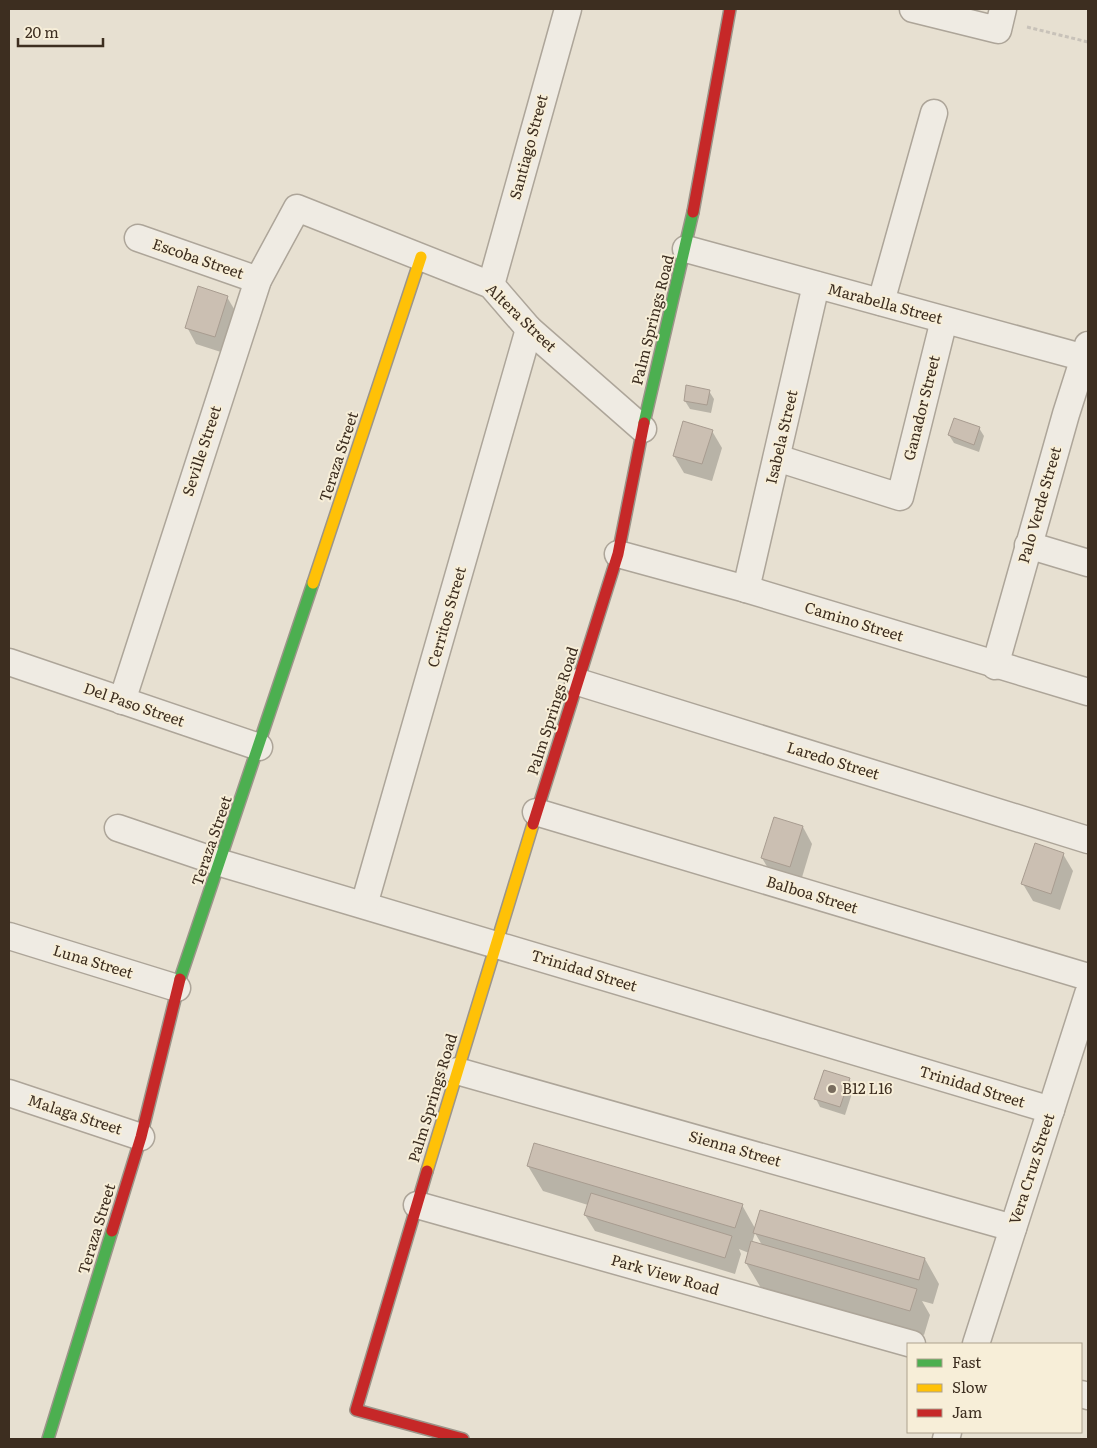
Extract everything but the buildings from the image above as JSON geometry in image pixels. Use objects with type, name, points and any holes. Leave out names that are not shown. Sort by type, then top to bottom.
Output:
[{"type":"street","name":"Santiago Street","points":[[491,285],[568,9]]},
{"type":"street","name":"Palm Springs Road","points":[[463,1439],[356,1410],[494,945],[618,554],[643,429],[686,249],[730,9]]},
{"type":"street","points":[[913,9],[1000,20]]},
{"type":"street","points":[[881,302],[934,113]]},
{"type":"street","name":"Altera Street","points":[[297,208],[491,285],[529,329],[643,429]]},
{"type":"street","name":"Seville Street","points":[[122,700],[258,280],[297,208]]},
{"type":"street","name":"Escoba Street","points":[[138,238],[258,280]]},
{"type":"street","name":"Marabella Street","points":[[686,249],[944,320],[1087,351]]},
{"type":"street","name":"Teraza Street","points":[[48,1439],[141,1137],[177,988],[221,863],[421,257]]},
{"type":"street","name":"Isabela Street","points":[[746,589],[816,285]]},
{"type":"street","name":"Ganador Street","points":[[777,458],[900,497],[944,320]]},
{"type":"street","name":"Cerritos Street","points":[[364,905],[529,329]]},
{"type":"street","name":"Palo Verde Street","points":[[995,666],[1028,545],[1077,417],[1087,351]]},
{"type":"street","points":[[1028,545],[1088,563]]},
{"type":"street","name":"Camino Street","points":[[618,554],[746,589],[995,666],[1088,692]]},
{"type":"street","name":"Del Paso Street","points":[[9,662],[259,747]]},
{"type":"street","name":"Laredo Street","points":[[578,682],[1088,840]]},
{"type":"street","name":"Balboa Street","points":[[536,812],[1088,977]]},
{"type":"street","name":"Trinidad Street","points":[[118,828],[221,863],[1051,1110]]},
{"type":"street","name":"Luna Street","points":[[9,936],[177,988]]},
{"type":"street","name":"Vera Cruz Street","points":[[976,1343],[1088,994]]},
{"type":"street","name":"Sienna Street","points":[[457,1071],[1013,1228]]},
{"type":"street","name":"Malaga Street","points":[[9,1093],[141,1137]]},
{"type":"street","name":"Park View Road","points":[[417,1205],[908,1343]]},
{"type":"path","points":[[1000,20],[1088,42]]},
{"type":"traffic: fast","points":[[644,423],[693,212]]},
{"type":"traffic: fast","points":[[180,979],[313,583]]},
{"type":"traffic: fast","points":[[48,1439],[112,1231]]},
{"type":"traffic: slow","points":[[313,583],[421,257]]},
{"type":"traffic: slow","points":[[427,1171],[533,824]]},
{"type":"traffic: jam","points":[[693,212],[730,9]]},
{"type":"traffic: jam","points":[[533,824],[618,554],[644,423]]},
{"type":"traffic: jam","points":[[112,1231],[141,1137],[180,979]]},
{"type":"traffic: jam","points":[[427,1171],[356,1410],[463,1439]]},
{"type":"place","name":"B12 L16","points":[[832,1089]]}]
